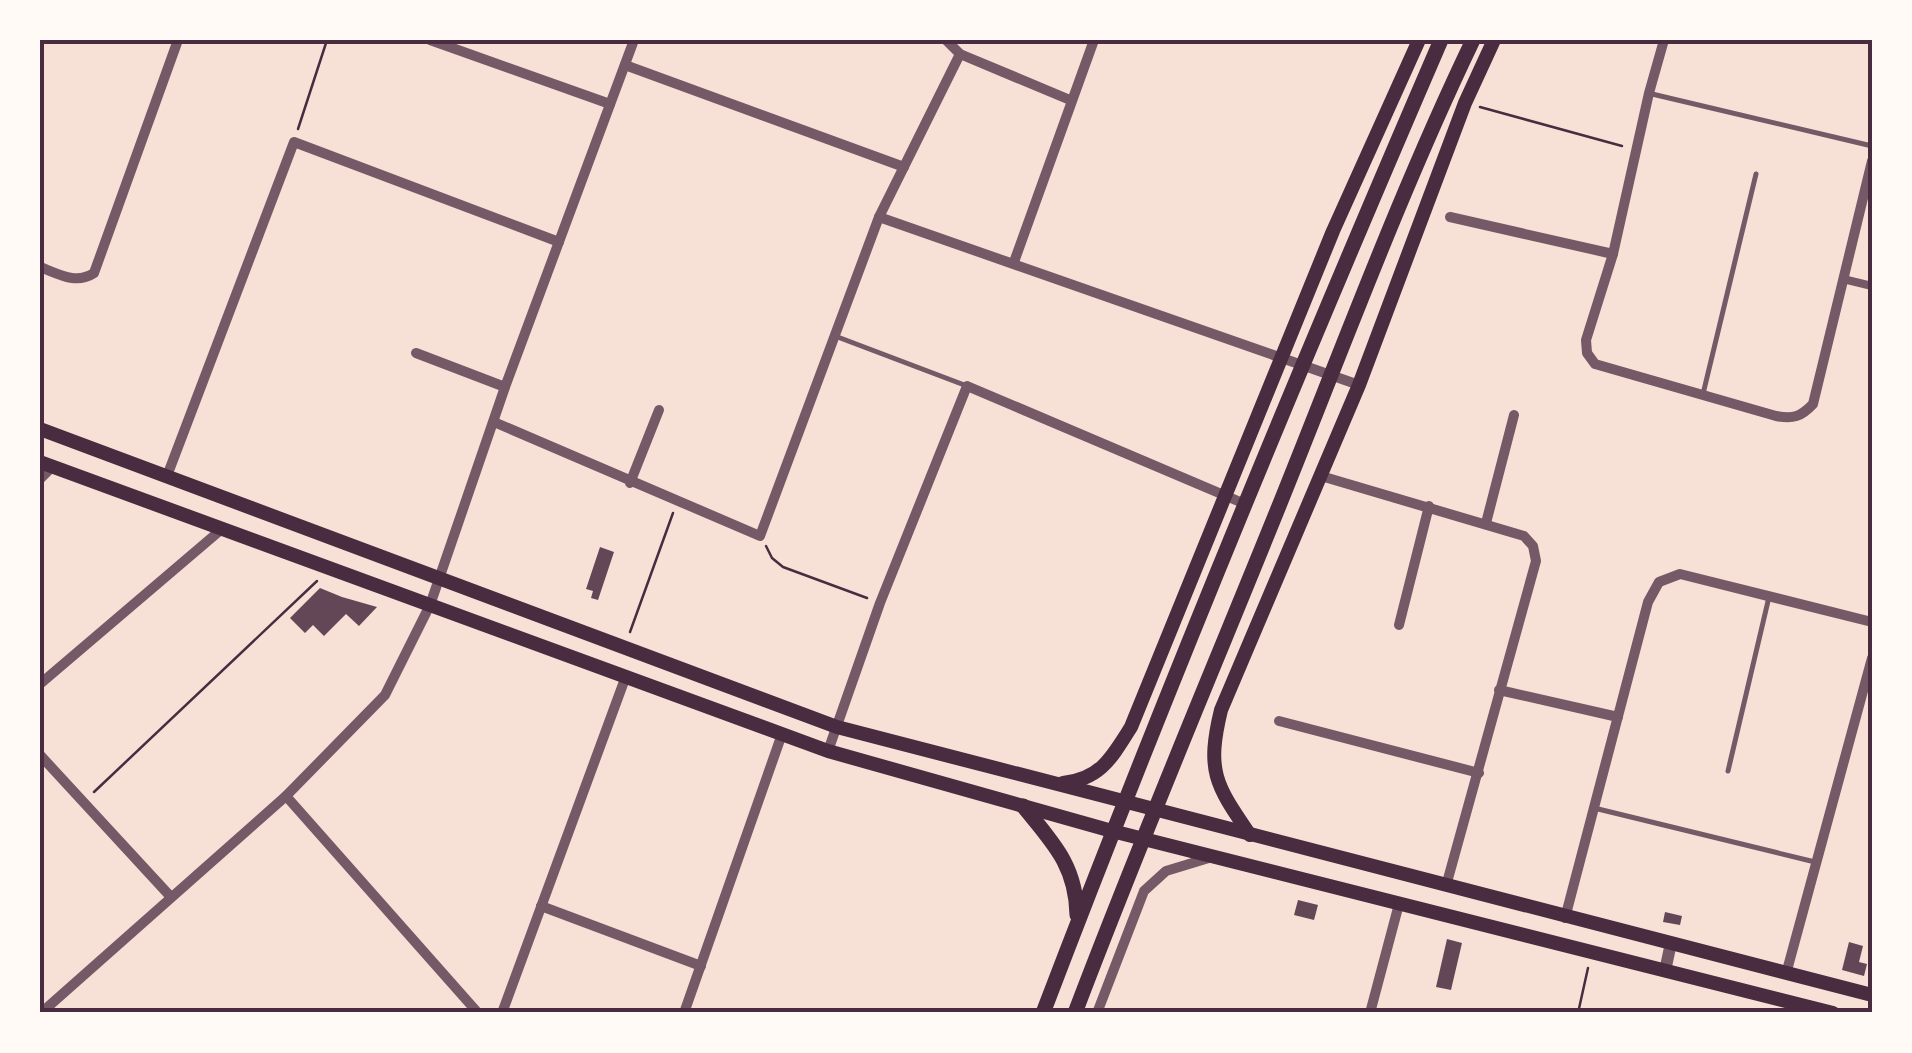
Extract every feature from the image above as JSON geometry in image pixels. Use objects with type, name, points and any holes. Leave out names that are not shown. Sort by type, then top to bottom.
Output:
[{"type":"main road","points":[[1052,784],[1082,781],[1105,768],[1131,728],[1334,232],[1419,40]]},
{"type":"main road","points":[[1043,1013],[1112,831],[1302,363],[1441,40]]},
{"type":"main road","points":[[1075,1013],[1152,811],[1330,373],[1473,40]]},
{"type":"main road","points":[[1250,835],[1220,789],[1213,766],[1213,743],[1221,710],[1359,385],[1465,103],[1494,40]]},
{"type":"main road","points":[[40,429],[837,727],[1872,995]]},
{"type":"main road","points":[[47,464],[828,751],[1112,831],[1665,971],[1778,1006],[1833,1013]]},
{"type":"main road","points":[[1023,806],[1066,861],[1076,889],[1077,923]]},
{"type":"street","points":[[40,266],[70,279],[84,280],[94,273],[178,40]]},
{"type":"street","points":[[430,40],[610,104]]},
{"type":"street","points":[[41,1013],[286,796],[385,695],[430,605],[505,387],[634,40]]},
{"type":"street","points":[[1014,262],[1094,40]]},
{"type":"street","points":[[1664,40],[1613,254],[1590,325],[1587,353],[1595,364],[1792,419],[1804,414],[1813,404],[1872,161]]},
{"type":"street","points":[[944,41],[960,54],[1070,100]]},
{"type":"street","points":[[494,422],[760,536],[879,216],[960,54]]},
{"type":"street","points":[[625,66],[904,167]]},
{"type":"street","points":[[166,476],[294,142],[559,242]]},
{"type":"street","points":[[879,216],[1359,385]]},
{"type":"street","points":[[1450,217],[1613,254]]},
{"type":"street","points":[[1843,279],[1872,286]]},
{"type":"street","points":[[416,353],[505,387]]},
{"type":"street","points":[[828,751],[880,603],[967,386],[1245,504]]},
{"type":"street","points":[[630,483],[660,410]]},
{"type":"street","points":[[1486,523],[1514,415]]},
{"type":"street","points":[[40,480],[47,464]]},
{"type":"street","points":[[1321,476],[1486,523],[1524,536],[1532,546],[1536,561],[1446,886]]},
{"type":"street","points":[[1399,625],[1429,506]]},
{"type":"street","points":[[40,684],[223,528]]},
{"type":"street","points":[[1565,918],[1648,602],[1659,582],[1680,574],[1872,622]]},
{"type":"street","points":[[1786,974],[1872,658]]},
{"type":"street","points":[[502,1013],[626,676]]},
{"type":"street","points":[[1499,690],[1618,718]]},
{"type":"street","points":[[1280,721],[1478,773]]},
{"type":"street","points":[[684,1013],[782,734]]},
{"type":"street","points":[[40,755],[170,896]]},
{"type":"street","points":[[286,796],[478,1013]]},
{"type":"street","points":[[1096,1013],[1144,891],[1166,871],[1213,856]]},
{"type":"street","points":[[1370,1013],[1399,904]]},
{"type":"street","points":[[541,906],[701,966]]},
{"type":"street","points":[[1665,971],[1671,944]]},
{"type":"lane","points":[[1649,93],[1872,146]]},
{"type":"lane","points":[[1703,394],[1756,174]]},
{"type":"lane","points":[[835,336],[967,386]]},
{"type":"lane","points":[[1728,771],[1769,597]]},
{"type":"lane","points":[[1594,808],[1818,862]]},
{"type":"path","points":[[294,142],[327,40]]},
{"type":"path","points":[[1465,103],[1638,150]]},
{"type":"path","points":[[624,648],[677,500]]},
{"type":"path","points":[[760,536],[772,558],[783,567],[880,603]]},
{"type":"path","points":[[82,803],[331,568]]},
{"type":"path","points":[[1578,1013],[1592,952]]},
{"type":"building","points":[[600,547],[614,552],[598,600],[591,598],[593,591],[586,589]]},
{"type":"building","points":[[320,588],[377,607],[359,626],[346,614],[324,636],[313,625],[305,633],[290,618]]},
{"type":"building","points":[[1298,900],[1318,905],[1314,920],[1294,915]]},
{"type":"building","points":[[1665,912],[1682,916],[1680,925],[1663,922]]},
{"type":"building","points":[[1447,939],[1462,943],[1451,990],[1436,987]]},
{"type":"building","points":[[1849,942],[1863,946],[1859,962],[1867,964],[1864,976],[1842,970]]}]
